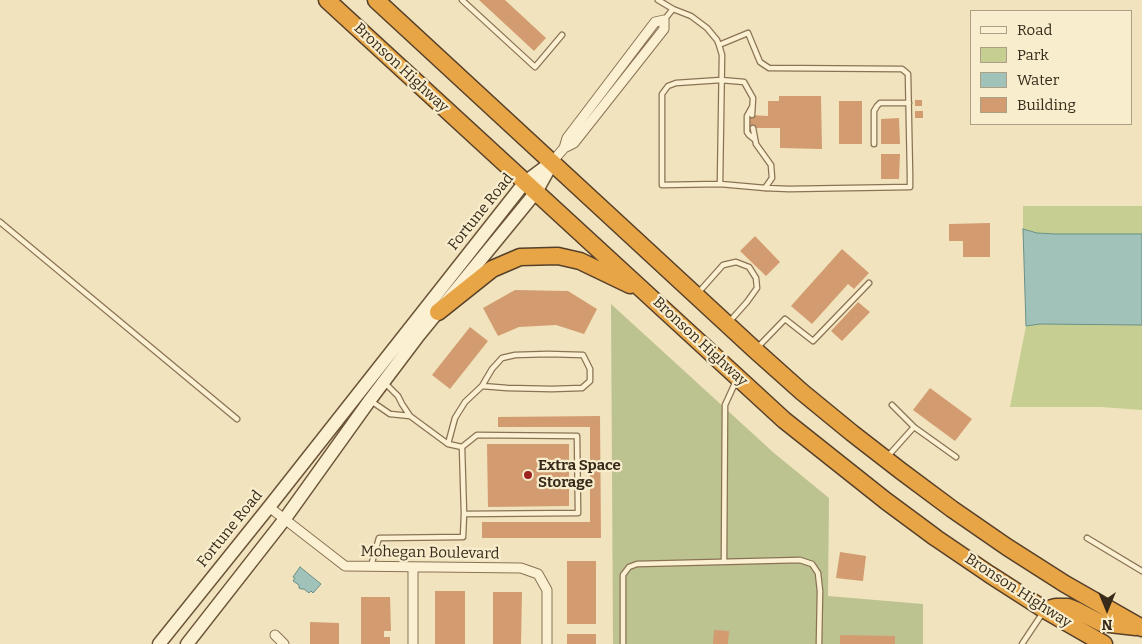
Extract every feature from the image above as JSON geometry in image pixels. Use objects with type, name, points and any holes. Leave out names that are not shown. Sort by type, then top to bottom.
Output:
[{"type":"highway","name":"Bronson Highway","points":[[327,0],[784,420],[886,501],[989,574],[1045,610],[1104,644]]},
{"type":"highway","name":"Bronson Highway","points":[[376,0],[802,392],[885,459],[952,509],[1007,547],[1066,584],[1142,627]]},
{"type":"highway","points":[[438,312],[492,269],[520,258],[558,256],[580,261],[647,294]]},
{"type":"highway","points":[[1045,610],[1056,607],[1068,607],[1101,624],[1142,627]]},
{"type":"main road","name":"Fortune Road","points":[[159,644],[268,507],[552,162]]},
{"type":"main road","name":"Fortune Road","points":[[187,644],[284,520],[370,400],[531,187]]},
{"type":"street","points":[[552,162],[564,148],[567,138],[655,22],[664,20]]},
{"type":"street","name":"Mohegan Boulevard","points":[[268,507],[345,566],[521,568],[538,574],[547,590],[547,644]]},
{"type":"street","points":[[413,567],[413,644]]},
{"type":"street","points":[[275,634],[284,644]]},
{"type":"lane","points":[[462,0],[535,67],[562,35]]},
{"type":"lane","points":[[658,0],[667,2],[672,9],[691,16],[707,28],[717,40],[722,55],[720,184]]},
{"type":"lane","points":[[664,20],[672,9]]},
{"type":"lane","points":[[719,46],[748,33],[760,62],[769,68],[902,69],[908,74],[910,187],[765,188],[720,184],[662,185],[662,94],[668,86],[676,83],[722,80],[744,82],[753,98],[752,115]]},
{"type":"lane","points":[[874,144],[874,111],[876,106],[880,103],[909,103]]},
{"type":"lane","points":[[752,106],[747,116],[747,132],[754,139]]},
{"type":"lane","points":[[753,128],[756,144],[771,165],[772,178],[765,188]]},
{"type":"lane","points":[[0,222],[237,419]]},
{"type":"lane","points":[[696,295],[723,266],[736,262],[749,267],[756,278],[757,288],[727,324]]},
{"type":"lane","points":[[755,350],[785,319],[813,341],[869,283]]},
{"type":"lane","points":[[448,444],[455,418],[465,402],[482,386],[492,369],[502,358],[515,355],[583,355],[590,369],[590,380],[582,388],[552,389],[482,386]]},
{"type":"lane","points":[[724,562],[725,405],[738,378]]},
{"type":"lane","points":[[384,382],[398,396],[410,416],[448,444],[462,447],[478,435],[578,436],[578,513],[464,514]]},
{"type":"lane","points":[[370,400],[390,414],[410,416]]},
{"type":"lane","points":[[892,405],[914,427],[956,456]]},
{"type":"lane","points":[[885,459],[914,427]]},
{"type":"lane","points":[[371,566],[379,538],[463,537],[462,447]]},
{"type":"lane","points":[[1087,538],[1142,571]]},
{"type":"lane","points":[[623,644],[623,575],[628,568],[637,564],[800,560],[812,564],[818,572],[820,591],[819,644]]},
{"type":"lane","points":[[1022,644],[1045,610]]},
{"type":"green space","points":[[1023,206],[1142,206],[1142,234],[1037,233],[1023,229]]},
{"type":"green space","points":[[611,304],[774,453],[829,498],[828,596],[923,604],[923,644],[613,644]]},
{"type":"green space","points":[[1040,324],[1142,325],[1142,410],[1101,407],[1010,407],[1026,326]]},
{"type":"water","points":[[1023,229],[1037,233],[1056,234],[1142,234],[1142,325],[1040,324],[1026,326]]},
{"type":"water","points":[[300,567],[321,584],[313,593],[299,588],[299,585],[293,581],[295,578],[293,577]]},
{"type":"building","points":[[479,0],[505,0],[546,38],[534,51]]},
{"type":"building","points":[[779,96],[821,96],[822,149],[780,148],[780,128],[749,128],[750,115],[768,116],[768,101],[779,101]]},
{"type":"building","points":[[915,100],[922,100],[922,106],[915,106]]},
{"type":"building","points":[[839,101],[862,101],[862,144],[839,144]]},
{"type":"building","points":[[915,111],[923,111],[923,118],[915,118]]},
{"type":"building","points":[[899,118],[900,144],[881,144],[881,119]]},
{"type":"building","points":[[881,154],[900,154],[899,179],[881,179]]},
{"type":"building","points":[[990,223],[990,257],[963,257],[963,241],[949,241],[949,224]]},
{"type":"building","points":[[755,236],[780,262],[766,276],[740,251]]},
{"type":"building","points":[[842,249],[869,273],[854,289],[848,284],[812,324],[791,306]]},
{"type":"building","points":[[515,290],[568,291],[597,309],[584,334],[556,325],[519,327],[498,336],[483,308]]},
{"type":"building","points":[[858,302],[870,312],[842,341],[831,331]]},
{"type":"building","points":[[470,327],[488,341],[450,389],[432,375]]},
{"type":"building","points":[[930,388],[972,419],[955,441],[913,410]]},
{"type":"building","points":[[600,416],[601,538],[482,538],[482,522],[590,522],[590,427],[498,427],[498,417]]},
{"type":"building","name":"Extra Space Storage","points":[[487,444],[569,444],[569,506],[488,507]]},
{"type":"building","points":[[840,552],[866,556],[863,581],[836,578]]},
{"type":"building","points":[[567,561],[596,561],[596,624],[567,624]]},
{"type":"building","points":[[435,591],[465,591],[465,644],[435,644]]},
{"type":"building","points":[[493,592],[522,592],[521,644],[493,644]]},
{"type":"building","points":[[361,597],[390,597],[391,631],[384,631],[384,637],[390,637],[390,644],[361,644]]},
{"type":"building","points":[[310,622],[339,623],[339,644],[310,644]]},
{"type":"building","points":[[714,630],[729,631],[728,644],[713,644]]},
{"type":"building","points":[[567,634],[596,634],[596,644],[567,644]]},
{"type":"building","points":[[840,635],[895,636],[895,644],[840,644]]},
{"type":"place","name":"Extra Space Storage","points":[[528,475]]}]
